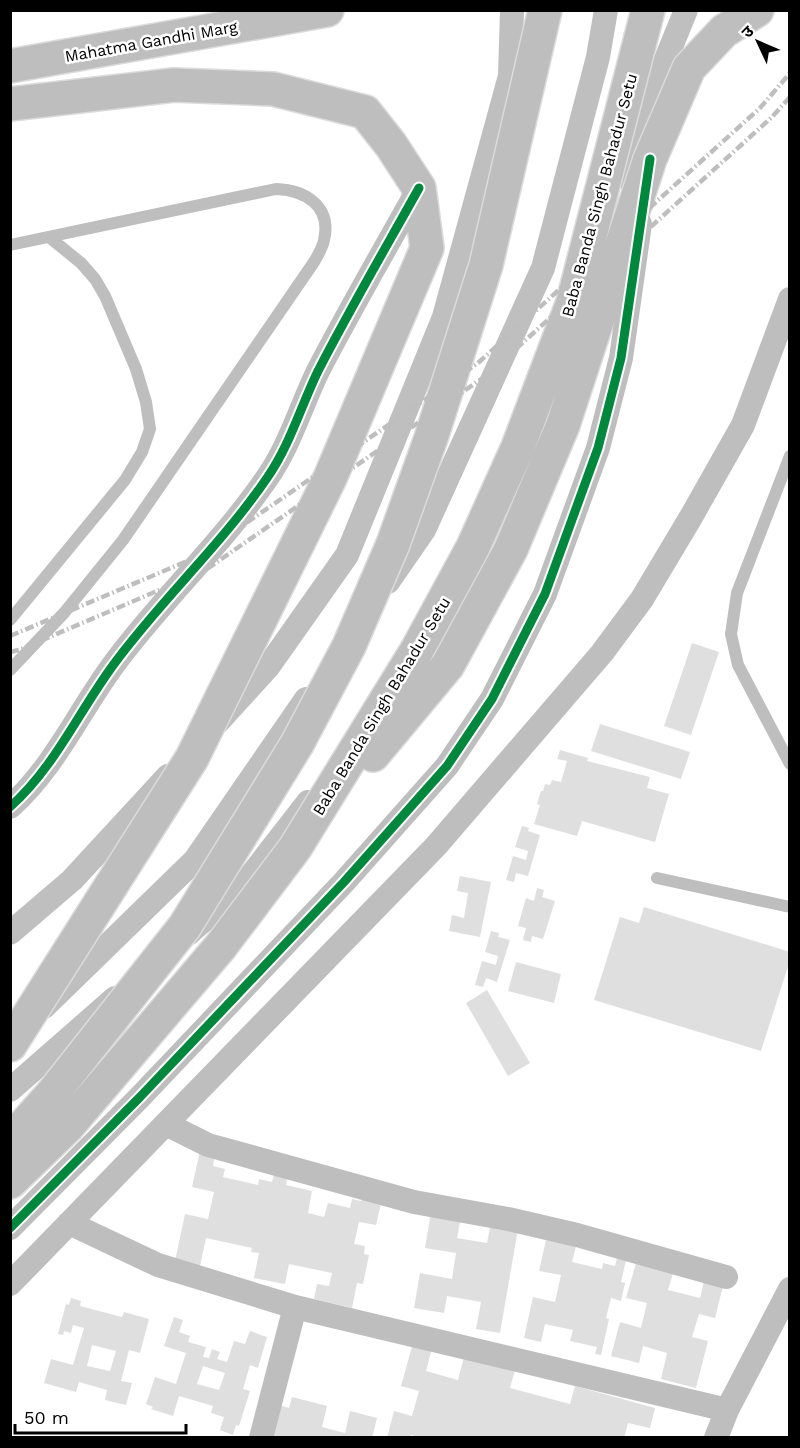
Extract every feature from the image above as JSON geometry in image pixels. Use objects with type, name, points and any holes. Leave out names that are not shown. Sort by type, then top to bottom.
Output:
[{"type":"main road","name":"Mahatma Gandhi Marg","points":[[10,66],[327,10]]},
{"type":"main road","points":[[10,1141],[59,1084],[185,926],[297,744],[349,646],[401,522],[431,438],[486,265],[545,10]]},
{"type":"main road","name":"Baba Banda Singh Bahadur Setu","points":[[10,1182],[67,1126],[205,964],[295,848],[417,651],[473,547],[518,447],[573,302],[648,10]]},
{"type":"main road","points":[[295,848],[448,665],[511,549],[563,425],[650,159],[689,68],[724,31],[757,10]]},
{"type":"main road","points":[[10,104],[174,85],[273,89],[365,112],[419,188],[427,248],[330,478],[192,758],[10,1045]]},
{"type":"street","points":[[10,1228],[148,1088],[344,882],[447,766],[492,699],[545,594],[598,448],[621,358],[650,159]]},
{"type":"street","points":[[10,807],[41,774],[94,690],[121,654],[241,512],[268,476],[296,424],[318,373],[419,188]]},
{"type":"street","points":[[10,1284],[436,846],[602,653],[642,599],[692,517],[742,425],[789,299]]},
{"type":"street","points":[[166,1124],[208,1146],[414,1202],[508,1219],[577,1235],[726,1277]]},
{"type":"street","points":[[69,1223],[158,1265],[295,1307],[727,1410]]},
{"type":"street","points":[[716,1437],[727,1410],[788,1297]]},
{"type":"street","points":[[261,1437],[295,1307]]},
{"type":"lane","points":[[10,245],[276,189],[293,190],[309,197],[320,207],[325,220],[324,240],[314,262],[123,540],[64,613],[10,670]]},
{"type":"lane","points":[[10,620],[125,480],[142,452],[150,429],[146,402],[136,369],[105,296],[95,279],[81,263],[49,237]]},
{"type":"lane","points":[[789,456],[737,593],[731,634],[738,665],[789,764]]},
{"type":"lane","points":[[657,878],[789,907]]},
{"type":"building","points":[[692,643],[719,652],[691,735],[664,726]]},
{"type":"building","points":[[600,724],[690,752],[681,779],[591,751]]},
{"type":"building","points":[[560,750],[588,758],[587,761],[650,777],[647,788],[669,794],[655,842],[582,821],[577,836],[534,824],[540,805],[537,804],[545,784],[550,785],[552,780],[561,782],[567,761],[557,759]]},
{"type":"building","points":[[522,826],[540,835],[528,876],[516,873],[514,882],[506,880],[513,856],[526,860],[528,851],[515,847]]},
{"type":"building","points":[[460,876],[491,882],[480,937],[449,931],[452,915],[464,918],[468,893],[457,891]]},
{"type":"building","points":[[537,888],[544,890],[542,897],[555,901],[543,939],[532,936],[531,942],[523,940],[526,928],[518,926],[526,898],[534,901]]},
{"type":"building","points":[[644,907],[790,952],[790,960],[761,1051],[594,1000],[620,917],[639,923]]},
{"type":"building","points":[[491,931],[499,933],[498,937],[510,940],[497,982],[486,978],[483,987],[475,985],[482,961],[496,965],[498,956],[485,952]]},
{"type":"building","points":[[516,962],[561,974],[554,1003],[508,991]]},
{"type":"building","points":[[487,990],[530,1063],[508,1076],[466,1003]]},
{"type":"building","points":[[200,1151],[215,1154],[213,1166],[225,1169],[223,1177],[258,1185],[259,1179],[272,1182],[275,1170],[288,1173],[286,1185],[312,1191],[308,1213],[324,1217],[328,1203],[350,1208],[352,1199],[361,1201],[363,1190],[383,1195],[376,1225],[359,1222],[354,1244],[365,1246],[364,1254],[369,1255],[363,1284],[357,1283],[352,1308],[314,1299],[317,1284],[329,1286],[332,1273],[289,1264],[285,1284],[254,1278],[259,1253],[251,1252],[252,1248],[206,1238],[200,1266],[175,1261],[185,1214],[208,1219],[214,1192],[192,1187]]},
{"type":"building","points":[[431,1212],[461,1217],[457,1238],[487,1243],[491,1222],[518,1229],[500,1333],[476,1329],[481,1302],[447,1296],[444,1313],[414,1308],[420,1273],[452,1279],[456,1253],[425,1248]]},
{"type":"building","points":[[546,1240],[576,1246],[572,1262],[602,1269],[603,1263],[615,1266],[618,1254],[627,1256],[621,1282],[625,1283],[621,1301],[611,1298],[601,1355],[595,1354],[597,1347],[570,1341],[573,1330],[545,1324],[541,1342],[524,1338],[533,1297],[555,1302],[561,1275],[539,1271]]},
{"type":"building","points":[[636,1263],[673,1273],[668,1290],[700,1298],[704,1281],[723,1286],[715,1318],[699,1314],[692,1337],[708,1341],[696,1388],[661,1379],[667,1353],[643,1346],[639,1363],[611,1356],[620,1322],[641,1328],[647,1303],[626,1298]]},
{"type":"building","points":[[71,1298],[81,1301],[80,1306],[122,1317],[124,1312],[149,1319],[140,1353],[129,1350],[121,1381],[132,1383],[126,1405],[105,1400],[107,1390],[79,1382],[76,1392],[44,1383],[51,1359],[73,1365],[84,1328],[73,1325],[71,1333],[64,1331],[63,1335],[58,1334],[66,1304],[69,1305]],"holes":[[[92,1345],[116,1351],[110,1371],[87,1366]]]},
{"type":"building","points":[[174,1317],[183,1320],[179,1332],[190,1336],[188,1342],[206,1347],[203,1357],[209,1358],[212,1349],[220,1352],[217,1359],[227,1362],[234,1341],[245,1344],[250,1331],[267,1337],[258,1368],[250,1365],[243,1389],[250,1391],[239,1426],[236,1425],[233,1435],[220,1430],[224,1417],[211,1413],[213,1406],[179,1396],[173,1416],[151,1409],[153,1407],[146,1404],[155,1377],[176,1384],[186,1353],[164,1346]],"holes":[[[203,1366],[225,1373],[219,1390],[197,1384]]]},
{"type":"building","points":[[413,1343],[432,1348],[426,1371],[458,1380],[464,1357],[515,1370],[510,1388],[570,1404],[575,1386],[655,1408],[650,1428],[628,1423],[624,1438],[421,1438],[411,1435],[410,1438],[387,1438],[394,1411],[412,1416],[419,1391],[401,1386]]},
{"type":"building","points":[[292,1397],[327,1406],[322,1427],[345,1433],[350,1411],[377,1418],[372,1438],[280,1438],[270,1435],[278,1405],[289,1408]]},
{"type":"waterway","points":[[218,722],[268,667],[347,555],[444,317],[510,76],[512,10]]},
{"type":"waterway","points":[[388,582],[424,530],[543,268],[598,57],[606,10]]},
{"type":"waterway","points":[[618,177],[686,10]]},
{"type":"waterway","points":[[44,1007],[195,860],[306,699]]},
{"type":"waterway","points":[[10,933],[72,880],[168,776]]},
{"type":"waterway","points":[[188,934],[242,887],[308,802]]},
{"type":"waterway","points":[[10,1090],[115,998]]},
{"type":"railway","points":[[10,636],[197,557],[478,363],[760,108],[790,73]]},
{"type":"railway","points":[[10,652],[204,571],[487,375],[771,118],[790,97]]},
{"type":"cycle path","points":[[10,1228],[140,1097],[344,882],[447,766],[492,699],[545,594],[598,448],[621,358],[650,159]]},
{"type":"cycle path","points":[[10,807],[53,757],[114,664],[231,526],[267,478],[282,452],[330,348],[419,188]]}]
